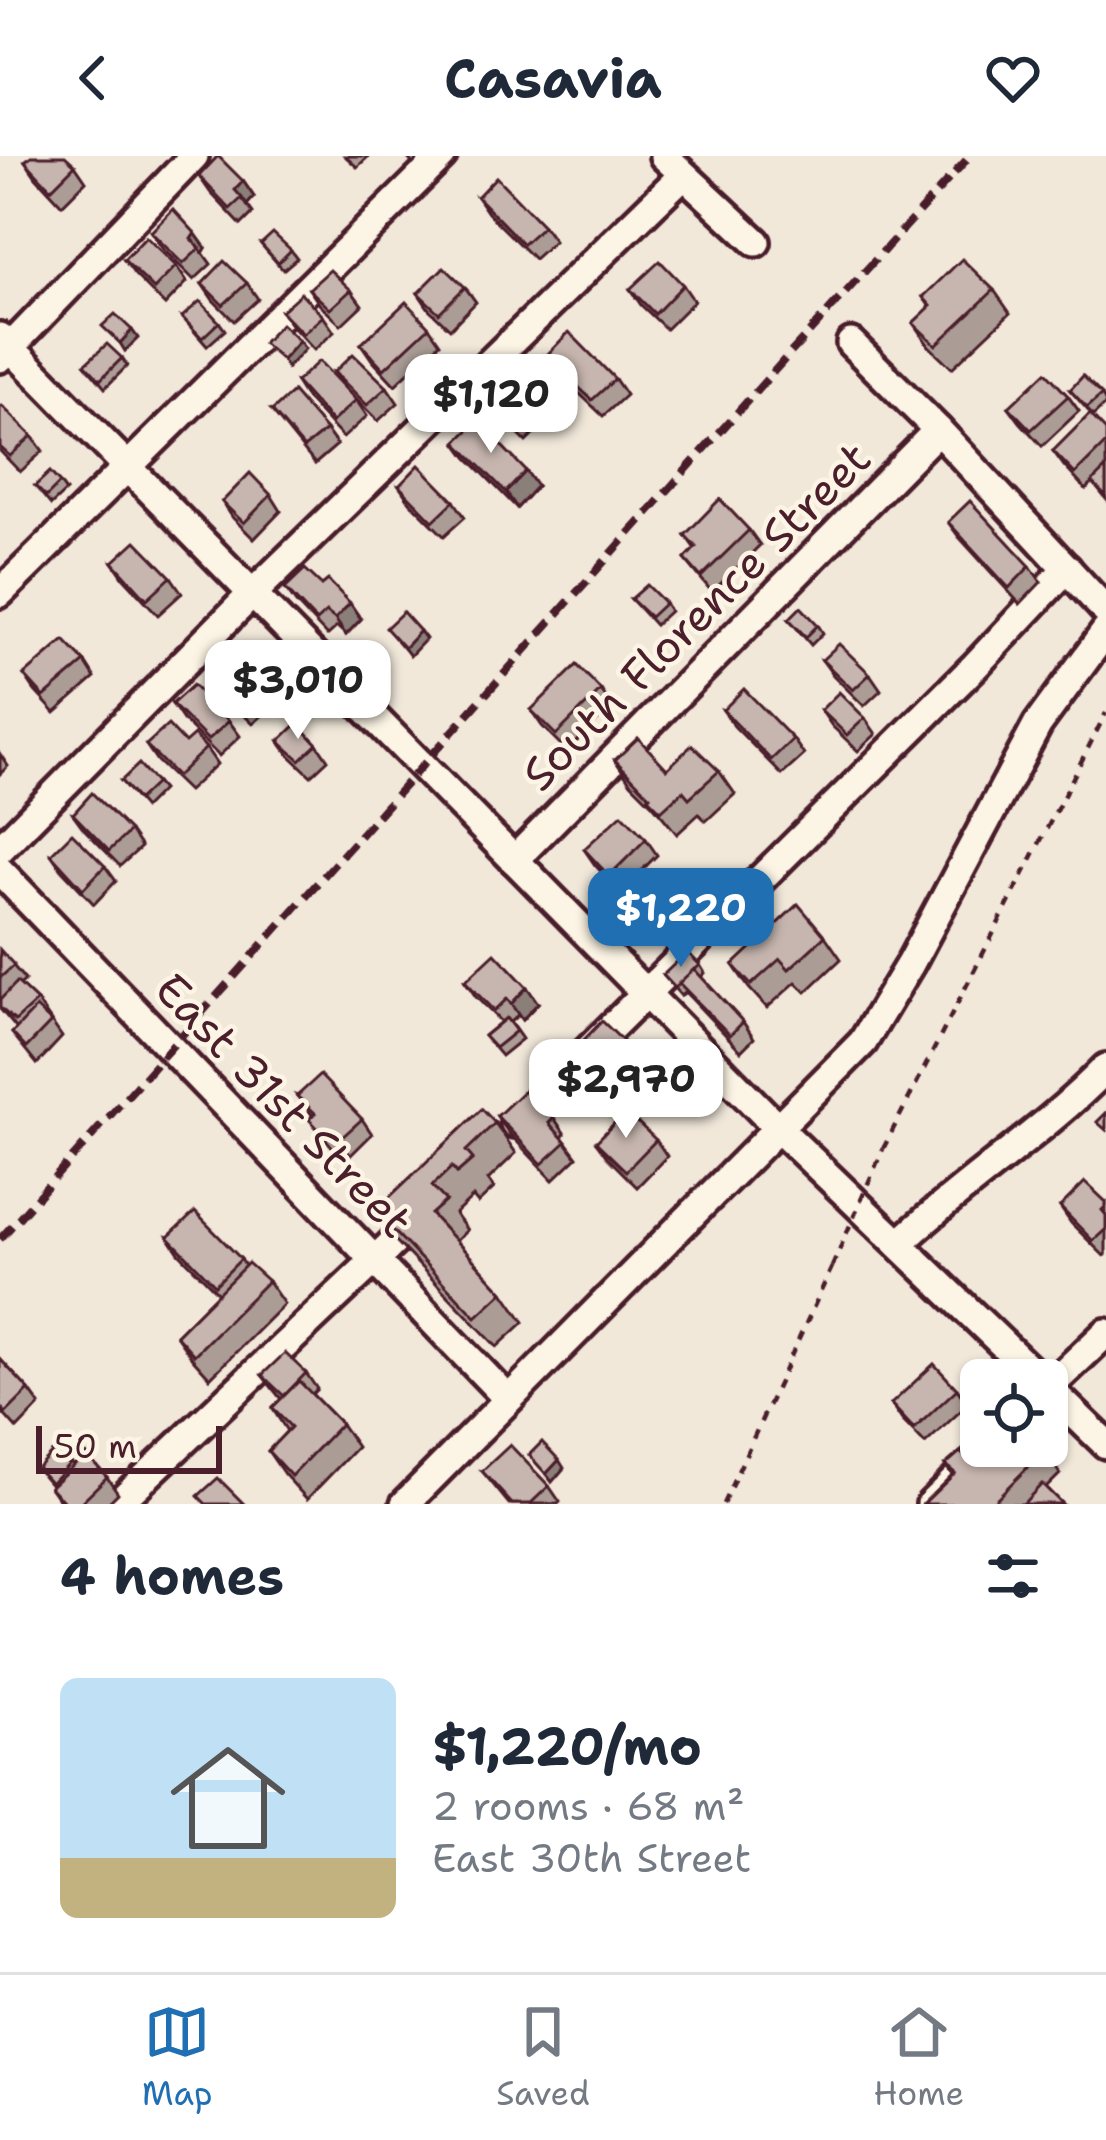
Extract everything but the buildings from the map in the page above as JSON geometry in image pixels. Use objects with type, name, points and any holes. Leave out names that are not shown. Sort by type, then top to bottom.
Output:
[{"type":"street","points":[[194,156],[4,348],[129,468],[780,1130],[1018,1359]]},
{"type":"street","points":[[0,593],[442,156]]},
{"type":"street","points":[[0,849],[673,166],[756,242]]},
{"type":"street","points":[[850,343],[1106,610]]},
{"type":"street","name":"South Florence Street","points":[[514,860],[938,430]]},
{"type":"street","points":[[494,1144],[975,666],[1067,568]]},
{"type":"street","points":[[405,1504],[863,1042],[1038,724],[1106,631]]},
{"type":"street","name":"East 31st Street","points":[[0,871],[507,1398]]},
{"type":"street","points":[[899,1244],[934,1210],[1079,1096],[1106,1068]]},
{"type":"street","points":[[117,1504],[443,1194]]},
{"type":"street","points":[[1068,1368],[1106,1333]]},
{"type":"street","points":[[1068,1408],[1106,1444]]},
{"type":"street","points":[[931,1504],[968,1467]]},
{"type":"path","points":[[723,1504],[884,1149],[1106,713]]},
{"type":"railway","points":[[0,1239],[970,156]]}]
